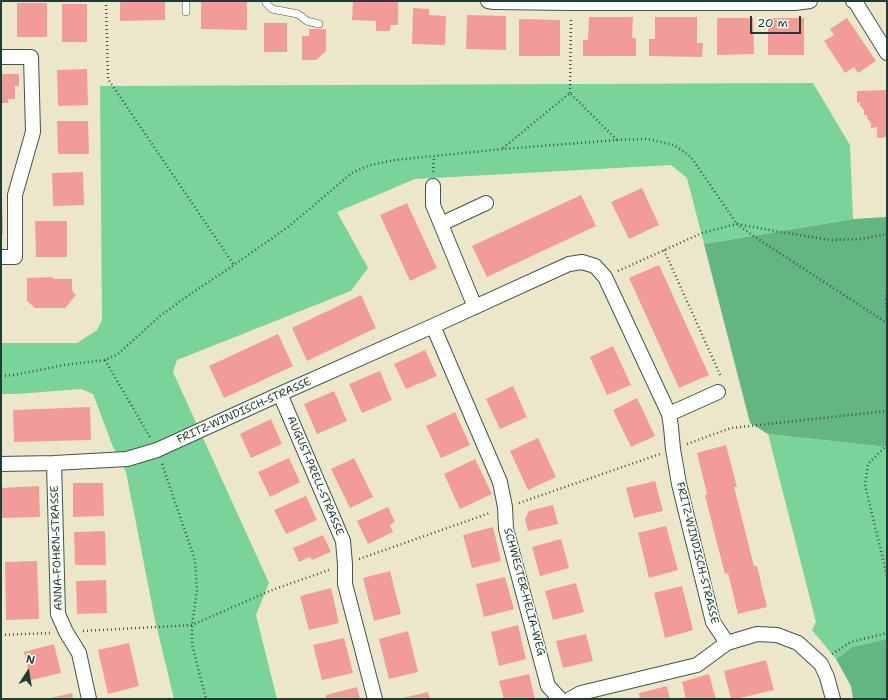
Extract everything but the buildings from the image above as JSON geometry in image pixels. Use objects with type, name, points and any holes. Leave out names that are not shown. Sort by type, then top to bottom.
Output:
[{"type":"street","points":[[488,1],[795,3],[810,1]]},
{"type":"street","points":[[854,1],[887,53]]},
{"type":"street","points":[[1,57],[31,57],[32,132],[16,194],[15,257],[1,257]]},
{"type":"street","points":[[433,186],[433,205],[475,307]]},
{"type":"street","points":[[441,224],[486,203]]},
{"type":"street","name":"FRITZ-WINDISCH-STRASSE","points":[[1,464],[126,459],[157,450],[569,264],[582,262],[595,266],[605,276],[669,414],[679,484],[713,622],[727,643]]},
{"type":"street","name":"SCHWESTER-HELIA-WEG","points":[[433,326],[500,482],[505,507],[506,529],[548,686],[560,699]]},
{"type":"street","points":[[669,414],[718,392]]},
{"type":"street","name":"AUGUST-PRELL-STRASSE","points":[[280,394],[343,541],[345,584],[375,699]]},
{"type":"street","name":"ANNA-FOHRN-STRASSE","points":[[54,463],[58,614],[66,632],[79,653],[89,699]]},
{"type":"street","points":[[570,699],[581,693],[697,665],[727,643],[757,634],[777,635],[798,643],[821,664],[827,677],[833,699]]},
{"type":"lane","points":[[186,1],[186,12]]},
{"type":"lane","points":[[266,1],[272,9],[298,14],[306,21],[319,24]]},
{"type":"path","points":[[106,1],[108,79],[234,264]]},
{"type":"path","points":[[572,2],[570,93],[617,140]]},
{"type":"path","points":[[503,149],[570,93]]},
{"type":"path","points":[[1,376],[14,375],[64,365],[105,360],[118,354],[160,316],[288,227],[352,173],[370,165],[395,160],[503,149],[617,140],[648,139],[674,145],[691,157],[737,224],[887,323]]},
{"type":"path","points":[[605,276],[702,233],[737,224],[830,240],[861,238],[887,234]]},
{"type":"path","points":[[664,250],[725,387],[718,392]]},
{"type":"path","points":[[887,291],[887,320]]},
{"type":"path","points":[[105,360],[157,450],[194,560],[197,591],[192,625],[192,645],[206,699]]},
{"type":"path","points":[[1,635],[192,625],[272,590],[505,507],[673,450],[731,428],[887,411]]},
{"type":"path","points":[[887,445],[868,464],[865,485],[887,576]]},
{"type":"path","points":[[821,664],[834,652],[852,642],[887,633]]},
{"type":"green space","points":[[813,83],[850,145],[853,219],[704,244],[687,178],[671,165],[415,179],[337,212],[368,268],[351,291],[177,360],[173,372],[269,583],[256,615],[277,699],[174,699],[155,620],[126,472],[113,447],[93,394],[81,389],[1,394],[1,343],[77,343],[97,330],[102,320],[100,86]]},
{"type":"green space","points":[[887,217],[887,447],[768,434],[750,423],[704,244],[853,219]]},
{"type":"green space","points":[[768,434],[887,447],[887,639],[852,647],[836,659],[812,630],[816,622]]},
{"type":"green space","points":[[887,639],[887,699],[853,699],[851,686],[836,659],[852,647]]}]
